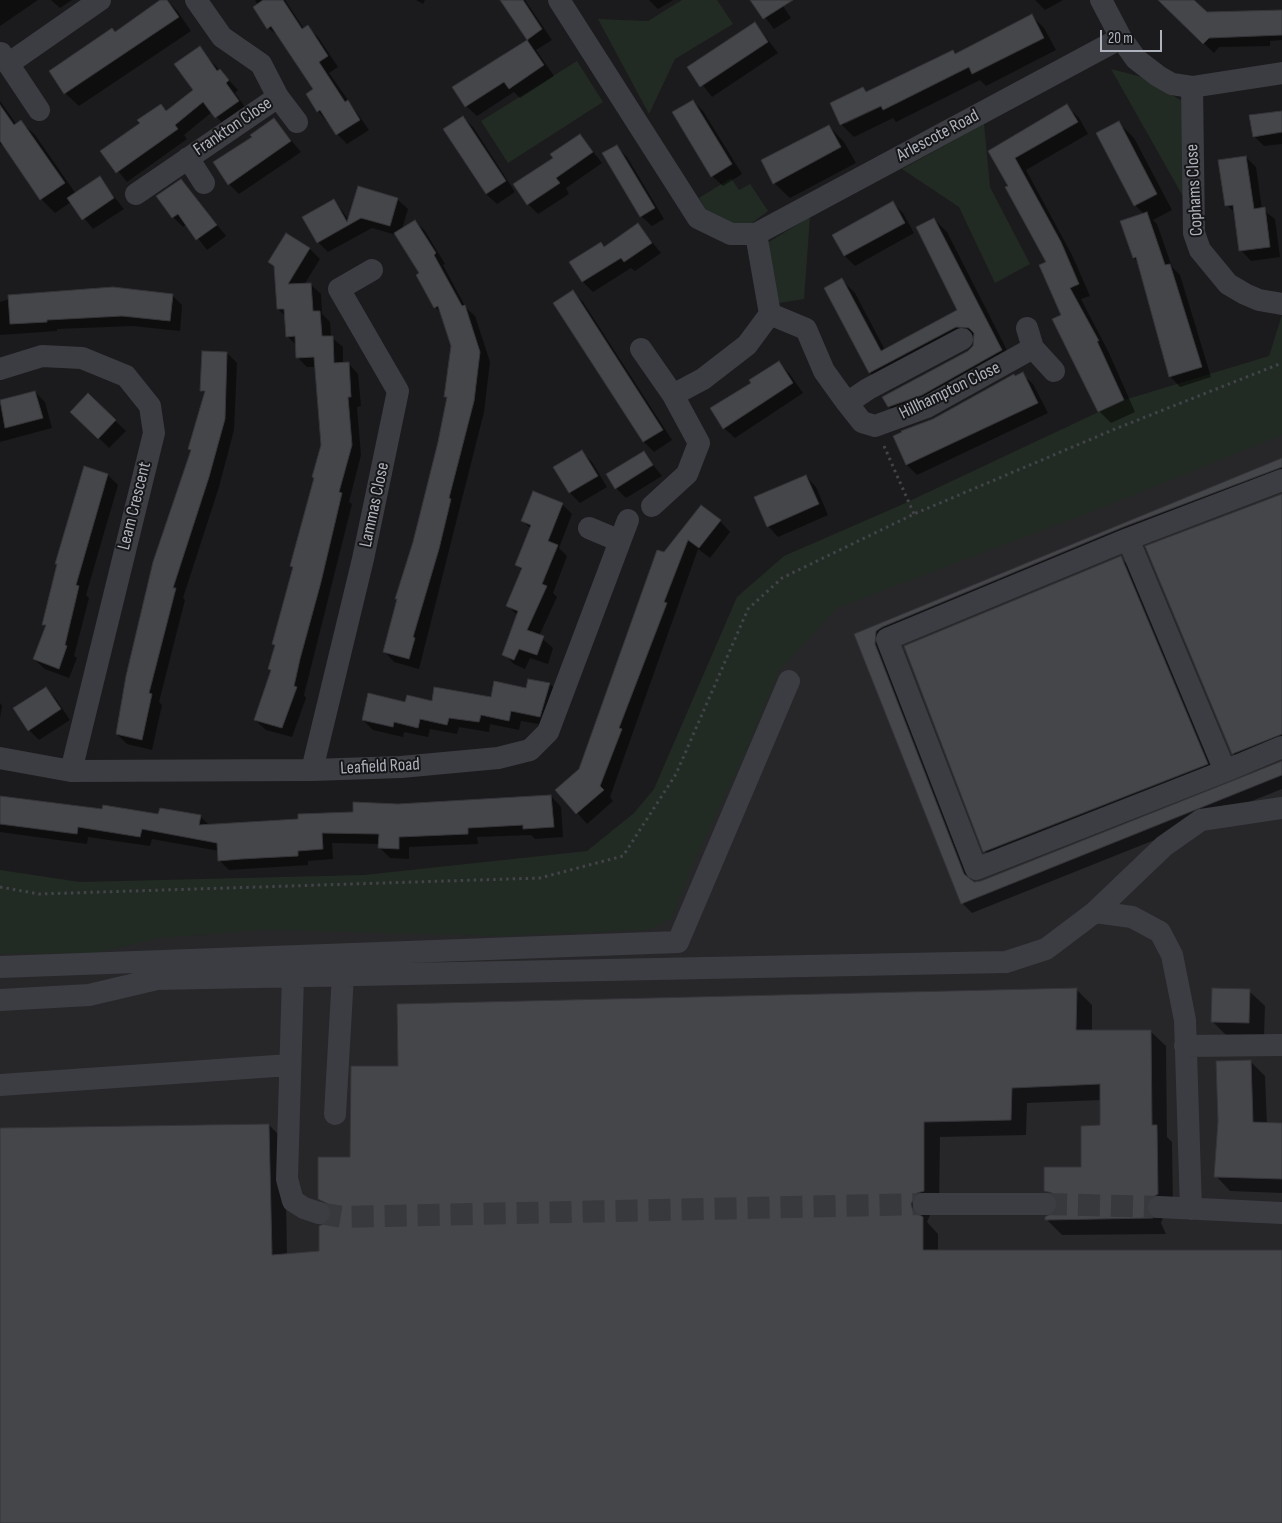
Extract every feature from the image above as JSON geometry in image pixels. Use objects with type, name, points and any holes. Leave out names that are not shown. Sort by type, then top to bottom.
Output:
[{"type":"street","points":[[39,110],[4,58],[100,0]]},
{"type":"street","name":"Frankton Close","points":[[196,0],[222,37],[260,64],[278,97],[296,122]]},
{"type":"street","name":"Arlescote Road","points":[[559,0],[698,218],[731,234],[756,234],[1121,38]]},
{"type":"street","points":[[1102,0],[1121,38],[1136,59],[1172,84],[1192,87],[1282,73]]},
{"type":"street","name":"Cophams Close","points":[[1192,87],[1194,233],[1200,250],[1228,284],[1259,300],[1282,304]]},
{"type":"street","name":"Frankton Close","points":[[136,194],[278,97]]},
{"type":"street","name":"Frankton Close","points":[[188,158],[204,183]]},
{"type":"street","points":[[673,395],[703,379],[747,345],[770,314],[756,234]]},
{"type":"street","name":"Lammas Close","points":[[312,770],[364,559],[398,391],[339,289],[372,270]]},
{"type":"street","points":[[770,314],[806,329],[824,371],[862,422],[875,426]]},
{"type":"street","name":"Hillhampton Close","points":[[875,426],[927,407],[1030,338],[1054,371]]},
{"type":"street","points":[[847,403],[868,389],[962,339]]},
{"type":"street","points":[[641,348],[673,395],[699,443],[687,474],[652,506]]},
{"type":"street","name":"Leam Crescent","points":[[0,370],[42,356],[82,358],[126,376],[150,406],[154,433],[71,771]]},
{"type":"street","points":[[1282,480],[1128,539],[886,639],[976,869],[1282,747]]},
{"type":"street","name":"Leafield Road","points":[[0,758],[71,771],[312,770],[401,767],[498,758],[530,750],[548,732],[628,520]]},
{"type":"street","points":[[589,528],[620,541]]},
{"type":"street","points":[[1128,539],[1225,771]]},
{"type":"street","points":[[0,967],[678,942],[789,681]]},
{"type":"street","points":[[0,1000],[89,995],[157,979],[1006,962],[1046,949],[1095,912],[1164,846],[1201,820],[1282,808]]},
{"type":"street","points":[[1095,912],[1132,916],[1160,932],[1172,955],[1185,1020],[1184,1046],[1191,1209]]},
{"type":"street","points":[[334,1114],[343,975]]},
{"type":"street","points":[[293,976],[287,1179],[293,1201],[304,1208],[319,1212]]},
{"type":"street","points":[[1184,1046],[1282,1045]]},
{"type":"street","points":[[0,1085],[290,1065]]},
{"type":"street","points":[[924,1204],[1044,1204]]},
{"type":"street","points":[[1158,1207],[1282,1212]]},
{"type":"path","points":[[0,887],[39,894],[540,878],[623,856],[676,774],[748,609],[782,578],[914,514],[1116,429],[1282,363]]},
{"type":"path","points":[[875,426],[914,514]]},
{"type":"shaded area","points":[[682,0],[717,0],[733,24],[675,59],[649,114],[598,19],[648,21]]},
{"type":"shaded area","points":[[577,61],[603,102],[508,163],[481,121]]},
{"type":"shaded area","points":[[1111,69],[1142,77],[1182,101],[1185,200]]},
{"type":"shaded area","points":[[984,124],[990,187],[1030,264],[995,283],[959,207],[902,169]]},
{"type":"shaded area","points":[[731,178],[739,190],[750,184],[768,211],[748,226],[725,223],[708,214],[699,198]]},
{"type":"shaded area","points":[[810,217],[804,299],[779,303],[767,243]]},
{"type":"shaded area","points":[[1282,315],[1282,435],[1094,511],[837,608],[780,670],[743,757],[691,869],[672,918],[649,930],[498,936],[264,930],[161,938],[95,953],[0,954],[0,870],[80,882],[364,875],[587,851],[634,813],[654,789],[737,597],[784,556],[901,505],[1124,400],[1269,356]]},
{"type":"shaded area","points":[[1282,366],[1282,1523],[0,1523],[0,894],[38,901],[626,859],[751,610]]},
{"type":"building","points":[[160,0],[167,0],[179,17],[64,94],[49,71],[112,28],[115,32]]},
{"type":"building","points":[[263,0],[283,0],[302,29],[308,25],[328,56],[319,62],[345,102],[348,100],[360,120],[336,135],[320,110],[317,112],[306,94],[313,89],[271,26],[267,29],[253,7]]},
{"type":"building","points":[[500,0],[523,0],[542,29],[527,40]]},
{"type":"building","points":[[750,0],[793,0],[763,19]]},
{"type":"building","points":[[1158,0],[1194,0],[1207,12],[1282,10],[1282,35],[1209,38],[1203,44]]},
{"type":"building","points":[[1032,14],[1044,38],[972,74],[969,67],[883,110],[881,106],[840,125],[830,103],[863,87],[866,92],[953,50],[955,54]]},
{"type":"building","points":[[755,22],[768,42],[700,87],[687,67]]},
{"type":"building","points":[[527,40],[544,65],[509,89],[504,82],[465,107],[452,87]]},
{"type":"building","points":[[200,46],[217,71],[220,69],[229,80],[226,83],[239,101],[215,118],[203,102],[175,125],[178,129],[116,173],[100,151],[140,123],[137,120],[161,104],[166,111],[193,90],[174,64]]},
{"type":"building","points":[[693,100],[732,164],[711,177],[672,112]]},
{"type":"building","points":[[1067,104],[1078,122],[1015,158],[1061,242],[1079,284],[1070,288],[1099,341],[1097,341],[1124,400],[1098,412],[1052,319],[1061,315],[1039,265],[1046,262],[1005,187],[1008,186],[988,151]]},
{"type":"building","points":[[0,105],[14,125],[21,120],[65,183],[40,200],[0,141]]},
{"type":"building","points":[[1282,111],[1282,132],[1253,137],[1249,115]]},
{"type":"building","points":[[463,116],[506,181],[486,194],[443,129]]},
{"type":"building","points":[[274,118],[291,141],[228,185],[213,162],[252,137],[250,135]]},
{"type":"building","points":[[1119,121],[1157,194],[1134,206],[1096,133]]},
{"type":"building","points":[[829,125],[841,147],[773,184],[761,160]]},
{"type":"building","points":[[580,134],[593,152],[556,178],[560,183],[527,205],[513,184],[553,158],[550,154]]},
{"type":"building","points":[[617,145],[655,208],[640,217],[602,153]]},
{"type":"building","points":[[1246,156],[1254,209],[1265,207],[1270,247],[1239,251],[1233,205],[1225,206],[1218,160]]},
{"type":"building","points":[[100,176],[114,198],[82,220],[67,198]]},
{"type":"building","points":[[181,179],[217,225],[196,240],[178,214],[172,218],[156,196]]},
{"type":"building","points":[[358,186],[398,198],[390,226],[361,218],[317,243],[302,217],[334,199],[347,222]]},
{"type":"building","points":[[893,201],[905,223],[844,256],[832,235]]},
{"type":"building","points":[[1147,212],[1165,265],[1170,264],[1202,367],[1169,377],[1136,257],[1133,258],[1120,221]]},
{"type":"building","points":[[934,218],[1002,350],[922,395],[888,407],[882,397],[968,351],[973,346],[974,333],[969,328],[956,327],[869,373],[824,288],[842,278],[881,351],[957,310],[916,227]]},
{"type":"building","points":[[415,220],[436,253],[434,255],[462,306],[465,305],[480,352],[474,401],[449,498],[451,499],[439,549],[413,637],[415,638],[409,659],[383,652],[397,599],[395,599],[413,542],[438,442],[447,397],[444,397],[451,346],[438,306],[434,308],[416,275],[419,273],[394,233]]},
{"type":"building","points":[[638,223],[652,243],[624,262],[621,258],[582,282],[569,262],[601,242],[604,247]]},
{"type":"building","points":[[286,233],[310,248],[288,284],[311,283],[313,311],[320,311],[322,336],[333,336],[334,363],[349,362],[351,397],[348,397],[352,445],[339,492],[342,493],[321,582],[300,659],[294,686],[297,687],[282,728],[254,720],[271,670],[268,669],[275,645],[272,644],[293,567],[290,566],[321,445],[314,357],[296,358],[295,336],[286,337],[284,309],[277,309],[274,266],[268,262]]},
{"type":"building","points":[[113,287],[173,294],[170,321],[122,316],[10,324],[8,295]]},
{"type":"building","points":[[573,290],[663,430],[643,442],[553,303]]},
{"type":"building","points":[[202,351],[227,352],[225,419],[209,477],[173,588],[176,588],[149,693],[152,694],[142,740],[116,734],[126,676],[153,562],[191,450],[188,449],[205,391],[200,391]]},
{"type":"building","points":[[779,361],[793,383],[723,429],[710,408],[751,383],[749,380]]},
{"type":"building","points":[[1023,372],[1038,403],[906,465],[893,436],[933,419],[1014,374],[1015,376]]},
{"type":"building","points":[[35,391],[43,418],[5,428],[0,400]]},
{"type":"building","points":[[88,393],[116,420],[98,439],[70,412]]},
{"type":"building","points":[[582,450],[598,476],[569,493],[553,467]]},
{"type":"building","points":[[644,451],[653,465],[615,489],[606,474]]},
{"type":"building","points":[[1282,458],[1282,467],[1123,527],[876,631],[875,644],[964,874],[974,882],[981,881],[1282,761],[1282,775],[961,904],[854,634]]},
{"type":"building","points":[[84,466],[108,474],[76,585],[79,586],[65,645],[67,646],[59,669],[33,659],[46,625],[42,625],[57,564],[55,564]]},
{"type":"building","points":[[806,475],[819,504],[767,527],[754,497]]},
{"type":"building","points":[[533,491],[563,503],[548,541],[558,545],[542,584],[547,586],[527,630],[544,636],[537,655],[519,649],[514,660],[502,655],[518,611],[506,606],[522,568],[515,565],[531,525],[521,521]]},
{"type":"building","points":[[1282,494],[1282,734],[1232,754],[1145,546]]},
{"type":"building","points":[[701,505],[721,520],[699,548],[688,540],[664,602],[667,603],[619,728],[622,729],[600,786],[604,790],[576,814],[555,790],[579,769],[657,550],[664,552]]},
{"type":"building","points":[[1121,556],[1208,764],[983,852],[904,646]]},
{"type":"building","points":[[528,679],[550,683],[540,717],[511,711],[509,721],[481,715],[479,722],[449,718],[447,725],[420,719],[418,728],[394,722],[393,727],[362,720],[368,693],[405,702],[407,695],[432,701],[434,687],[491,697],[494,681],[526,688]]},
{"type":"building","points":[[46,687],[61,709],[28,731],[13,708]]},
{"type":"building","points":[[551,795],[554,827],[523,829],[523,825],[468,828],[468,834],[399,837],[399,849],[378,848],[379,834],[322,833],[323,849],[298,851],[298,856],[218,861],[217,843],[142,829],[140,837],[78,827],[77,834],[0,824],[0,796],[102,809],[103,805],[158,814],[160,808],[201,815],[199,825],[298,819],[298,814],[353,812],[353,802],[398,804]]},
{"type":"building","points":[[1077,988],[1076,1030],[1151,1030],[1152,1125],[1157,1125],[1158,1194],[1148,1200],[1146,1207],[1148,1213],[1153,1218],[1045,1220],[1045,1217],[1056,1211],[1058,1204],[1052,1193],[1044,1191],[1044,1167],[1081,1167],[1081,1126],[1100,1125],[1100,1084],[1012,1088],[1011,1120],[924,1122],[924,1191],[917,1193],[911,1204],[913,1211],[923,1217],[923,1250],[1282,1250],[1282,1523],[0,1523],[0,1128],[269,1124],[272,1255],[319,1251],[319,1226],[328,1222],[332,1211],[328,1204],[318,1199],[318,1157],[350,1157],[351,1066],[398,1066],[397,1004]]},
{"type":"building","points":[[1212,988],[1250,989],[1249,1023],[1211,1022]]},
{"type":"building","points":[[1251,1060],[1253,1122],[1282,1123],[1282,1179],[1214,1177],[1218,1121],[1216,1061]]},
{"type":"tunnel","points":[[319,1213],[343,1217],[924,1204]]},
{"type":"tunnel","points":[[1045,1204],[1159,1207]]}]
